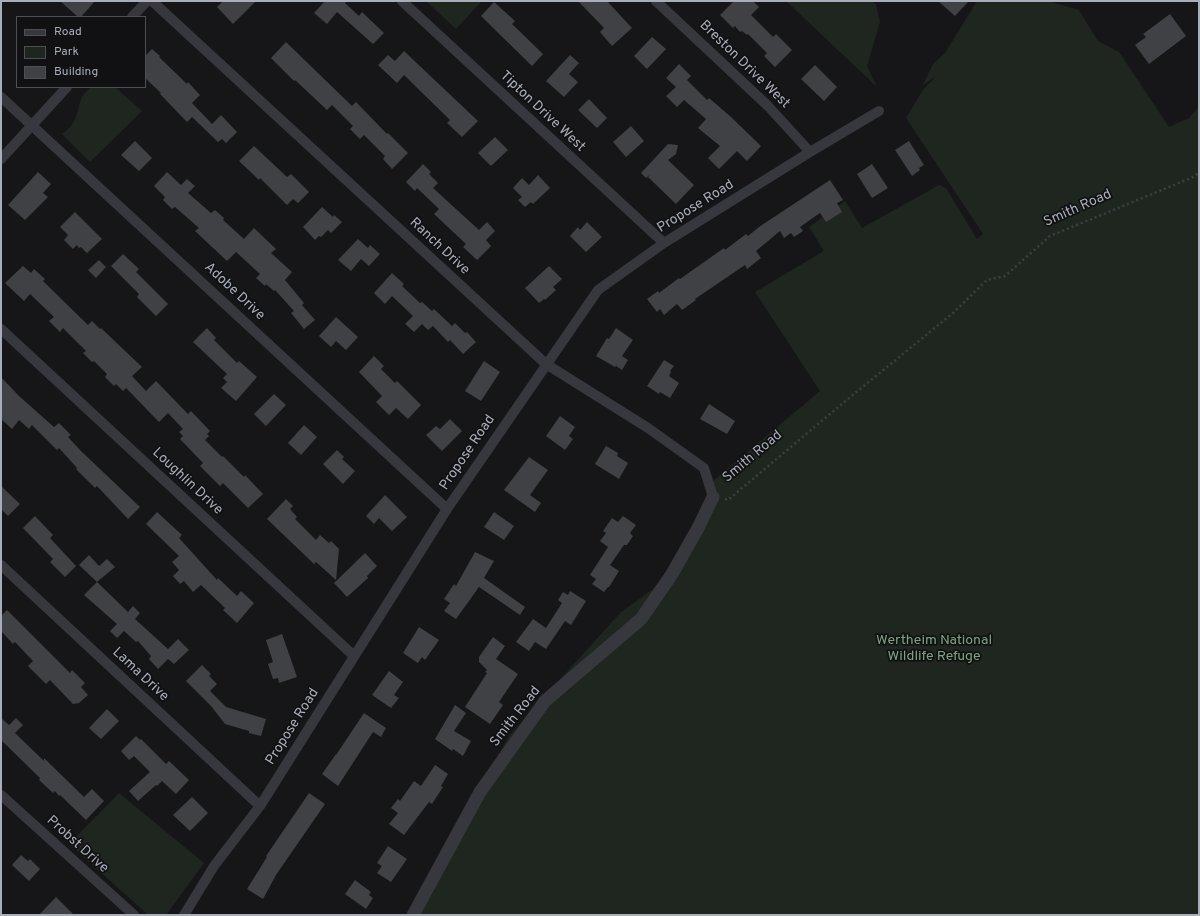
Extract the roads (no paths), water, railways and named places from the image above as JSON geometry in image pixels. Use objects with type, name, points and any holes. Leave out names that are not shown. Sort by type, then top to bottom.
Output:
[{"type":"street","points":[[133,16],[147,1]]},
{"type":"street","name":"Ranch Drive","points":[[152,1],[546,364],[648,428],[704,468],[713,497]]},
{"type":"street","name":"Tipton Drive West","points":[[402,1],[664,244]]},
{"type":"street","name":"Breston Drive West","points":[[656,1],[768,106],[810,152]]},
{"type":"street","points":[[1,159],[66,88]]},
{"type":"street","name":"Adobe Drive","points":[[1,97],[447,509]]},
{"type":"street","name":"Propose Road","points":[[184,915],[214,866],[260,806],[447,509],[598,290],[664,244],[810,152],[879,111]]},
{"type":"street","name":"Loughlin Drive","points":[[1,329],[354,656]]},
{"type":"street","name":"Smith Road","points":[[413,915],[480,792],[545,701],[641,619],[672,574],[698,528],[713,497]]},
{"type":"street","name":"Lama Drive","points":[[1,565],[260,806]]},
{"type":"street","name":"Probst Drive","points":[[1,795],[134,915]]},
{"type":"park label","name":"Wertheim National Wildlife Refuge","points":[[934,650]]}]
